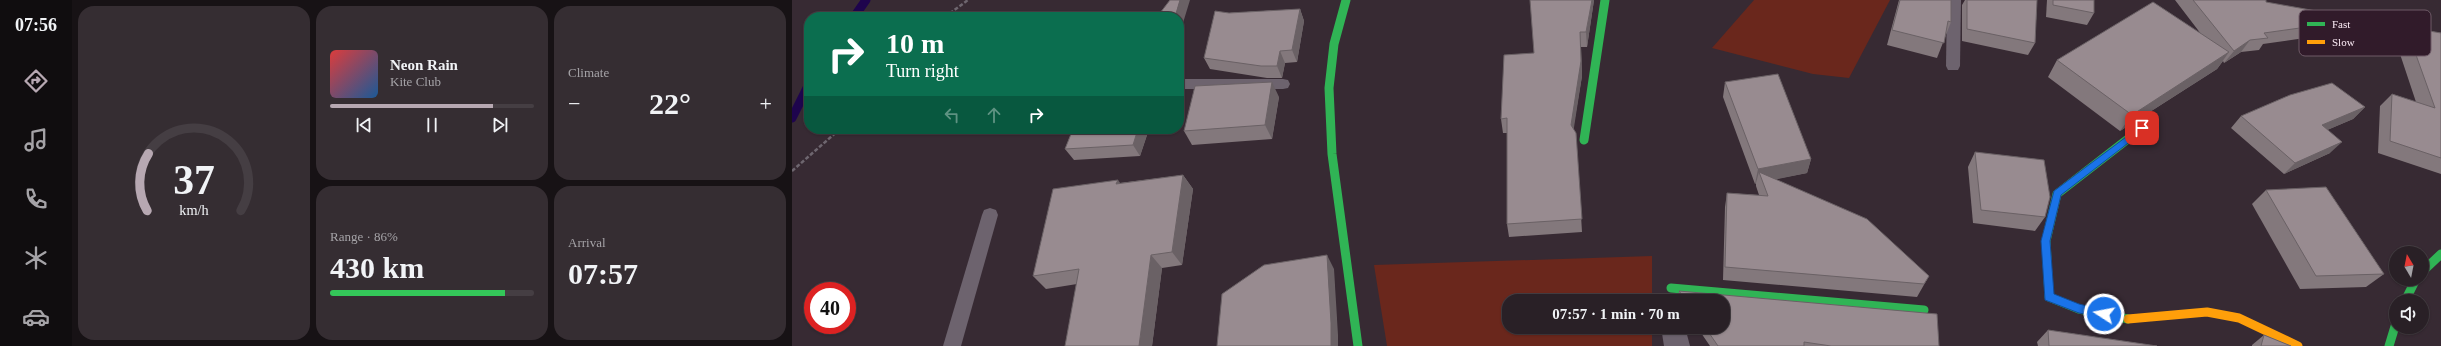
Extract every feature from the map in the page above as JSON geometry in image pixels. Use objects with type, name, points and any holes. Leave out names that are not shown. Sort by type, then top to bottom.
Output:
[{"type":"street","points":[[1346,0],[1334,44],[1329,88],[1332,154],[1358,346]]},
{"type":"street","points":[[1584,140],[1605,0]]},
{"type":"street","points":[[2142,128],[2057,194],[2046,241],[2049,297],[2079,309],[2130,319],[2207,312],[2239,318],[2298,346]]},
{"type":"street","points":[[2429,265],[2441,254]]},
{"type":"street","points":[[1671,290],[1924,310]]},
{"type":"street","points":[[1674,334],[1677,346]]},
{"type":"street","points":[[2389,346],[2393,334]]},
{"type":"lane","points":[[1953,66],[1954,0]]},
{"type":"lane","points":[[1184,84],[1284,84]]},
{"type":"lane","points":[[952,346],[990,215]]},
{"type":"path","points":[[952,12],[968,0]]},
{"type":"path","points":[[792,171],[834,134]]},
{"type":"shaded area","points":[[1754,0],[1890,0],[1849,78],[1813,74],[1712,48]]},
{"type":"shaded area","points":[[1652,256],[1652,294],[1502,294],[1502,334],[1652,334],[1652,346],[1387,346],[1374,265]]},
{"type":"building","points":[[1170,0],[1180,0],[1176,12],[1161,12]]},
{"type":"building","points":[[1530,0],[1592,0],[1586,32],[1580,32],[1581,61],[1571,125],[1576,133],[1582,219],[1507,224],[1507,118],[1501,119],[1504,55],[1534,53]]},
{"type":"building","points":[[1900,0],[1951,0],[1951,22],[1948,21],[1944,43],[1892,30]]},
{"type":"building","points":[[1967,0],[2037,0],[2035,43],[1967,29]]},
{"type":"building","points":[[2053,0],[2094,0],[2094,13],[2053,5]]},
{"type":"building","points":[[2193,0],[2266,0],[2266,2],[2311,10],[2299,10],[2299,28],[2264,33],[2268,38],[2250,40],[2234,51]]},
{"type":"building","points":[[2153,2],[2229,52],[2132,115],[2057,60]]},
{"type":"building","points":[[1300,9],[1292,50],[1280,51],[1277,66],[1261,66],[1204,58],[1215,11],[1229,13]]},
{"type":"building","points":[[2431,31],[2441,33],[2441,158],[2390,141],[2392,94],[2435,108],[2416,56],[2431,56]]},
{"type":"building","points":[[1778,74],[1811,159],[1758,169],[1725,82]]},
{"type":"building","points":[[1272,82],[1265,125],[1184,131],[1195,86]]},
{"type":"building","points":[[2332,83],[2365,107],[2322,125],[2342,142],[2295,163],[2241,116],[2290,95]]},
{"type":"building","points":[[1071,134],[1136,134],[1133,145],[1065,149]]},
{"type":"building","points":[[1975,152],[2044,160],[2050,197],[2045,217],[1981,210]]},
{"type":"building","points":[[1759,172],[1867,219],[1929,276],[1924,284],[1725,267],[1727,193],[1768,196]]},
{"type":"building","points":[[1183,175],[1172,252],[1151,255],[1139,346],[1065,346],[1079,269],[1033,276],[1053,189],[1118,180],[1116,184]]},
{"type":"building","points":[[2326,187],[2384,274],[2316,276],[2266,190]]},
{"type":"building","points":[[1327,255],[1331,346],[1217,346],[1222,294],[1264,265]]},
{"type":"building","points":[[1679,291],[1713,294],[1681,294]]},
{"type":"building","points":[[1730,296],[1937,314],[1939,346],[1831,346],[1804,342],[1804,346],[1718,346],[1710,334],[1730,334]]},
{"type":"building","points":[[2048,330],[2157,346],[2049,346]]},
{"type":"building","points":[[2264,335],[2291,346],[2261,346]]},
{"type":"waterway","points":[[858,12],[866,0]]},
{"type":"waterway","points":[[792,118],[804,94]]},
{"type":"traffic: fast","points":[[1346,0],[1334,44],[1329,88],[1332,154],[1358,346]]},
{"type":"traffic: fast","points":[[1584,140],[1605,0]]},
{"type":"traffic: fast","points":[[2128,319],[2079,309],[2049,297],[2046,241],[2057,194],[2142,128]]},
{"type":"traffic: fast","points":[[2429,265],[2441,254]]},
{"type":"traffic: fast","points":[[2408,294],[2412,286]]},
{"type":"traffic: fast","points":[[1671,288],[1924,310]]},
{"type":"traffic: fast","points":[[2389,346],[2393,334]]},
{"type":"traffic: slow","points":[[2128,319],[2207,312],[2239,318],[2298,346]]},
{"type":"route","points":[[2104,314],[2079,309],[2049,297],[2046,241],[2057,194],[2142,128]]}]
